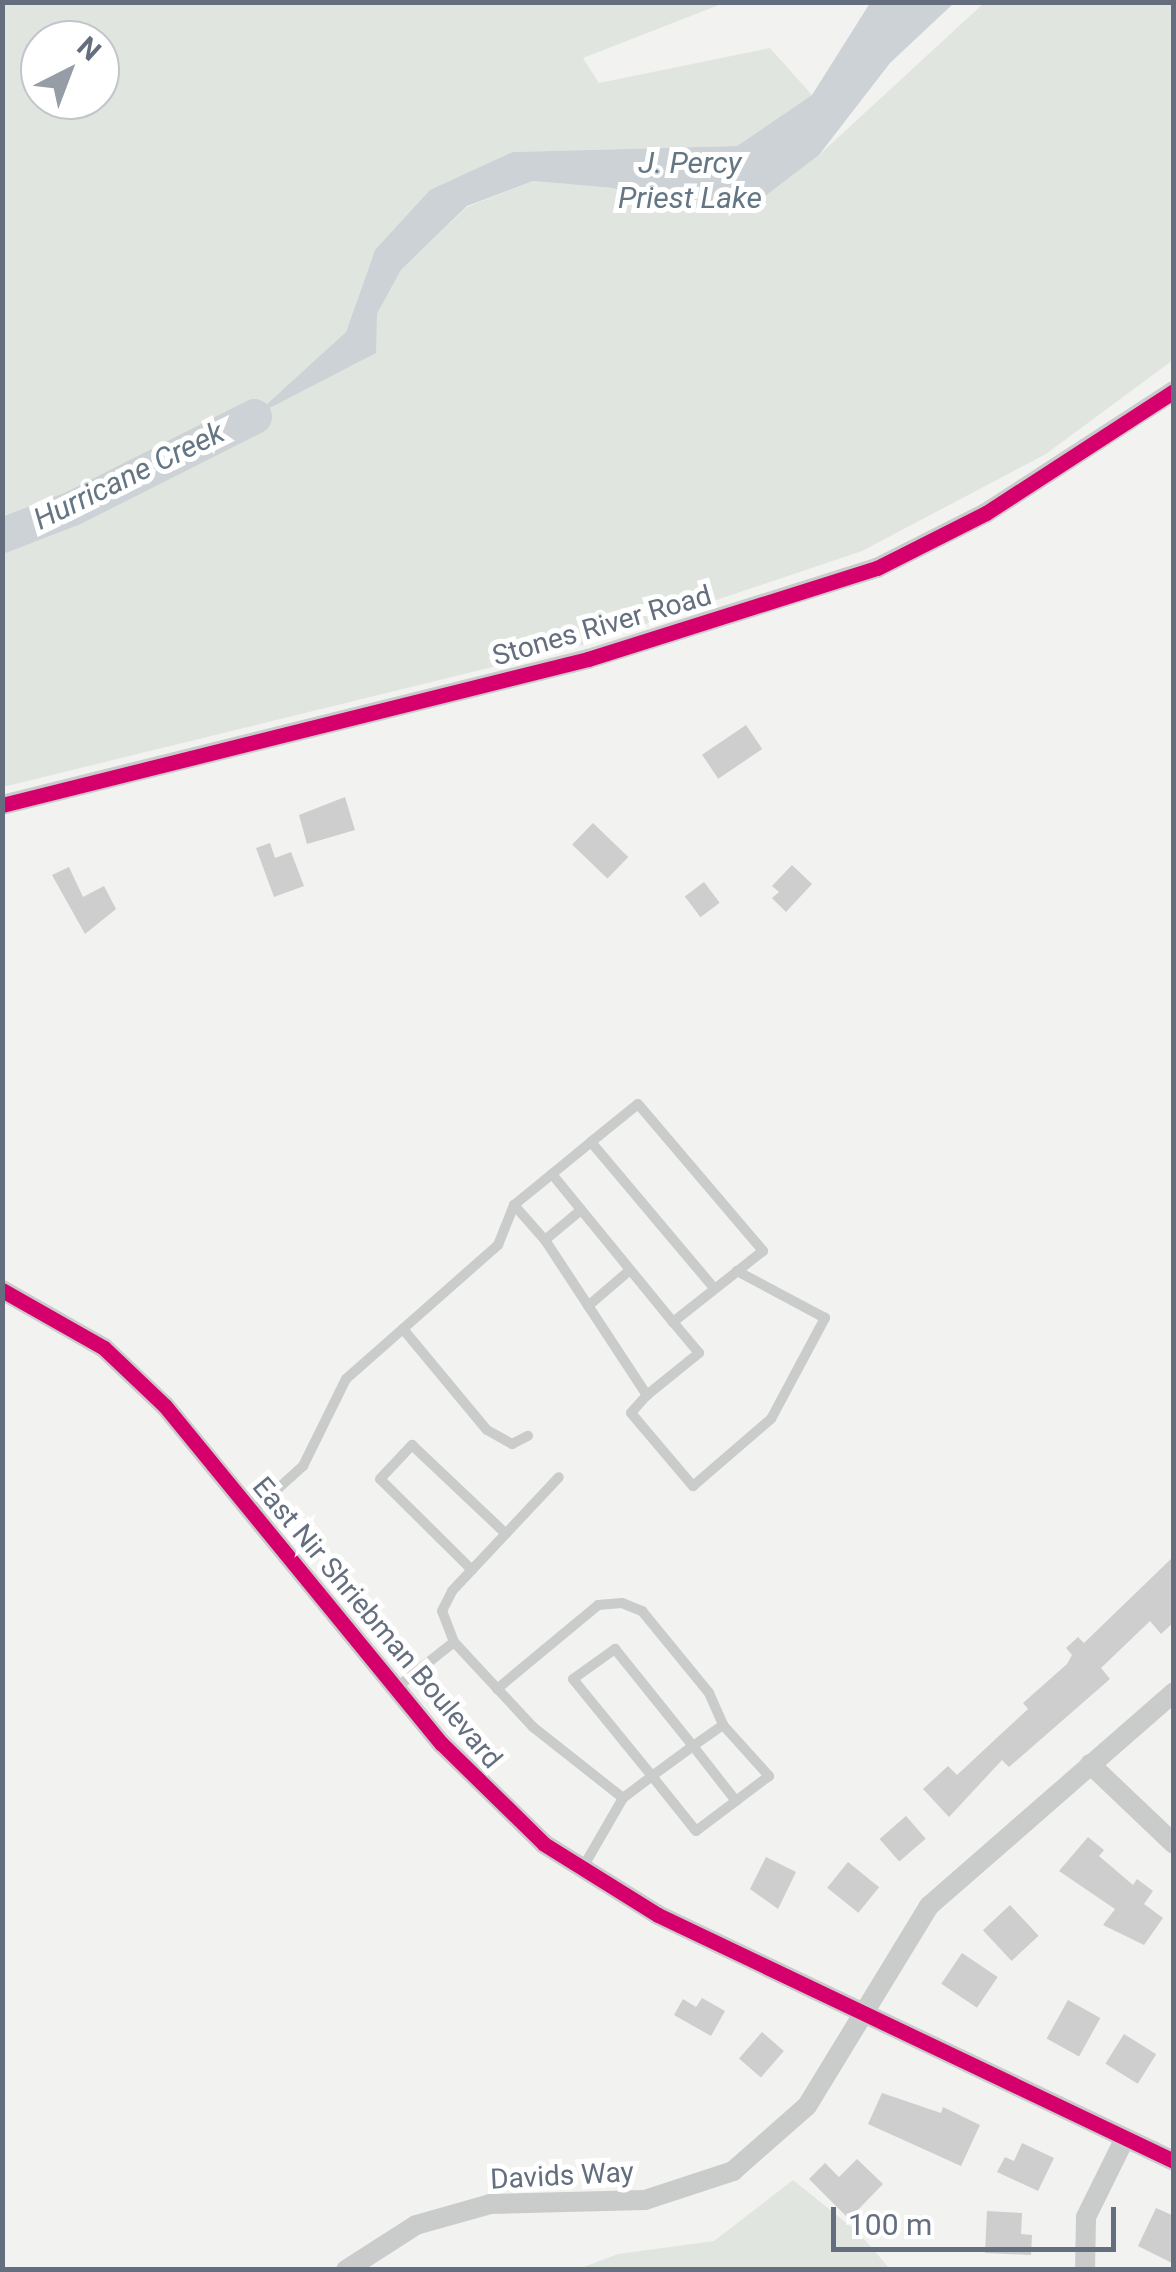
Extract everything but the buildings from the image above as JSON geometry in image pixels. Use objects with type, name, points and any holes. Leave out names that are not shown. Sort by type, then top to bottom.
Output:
[{"type":"street","name":"Stones River Road","points":[[2,805],[588,660],[876,568],[986,513],[1174,391]]},
{"type":"street","name":"East Nir Shriebman Boulevard","points":[[2,1290],[104,1348],[175,1417],[396,1688],[490,1796],[582,1870],[658,1914],[1174,2161]]},
{"type":"street","name":"Davids Way","points":[[346,2270],[416,2225],[490,2204],[645,2200],[733,2171],[808,2106],[930,1906],[1174,1692]]},
{"type":"street","points":[[1090,1764],[1174,1844]]},
{"type":"street","points":[[1085,2270],[1086,2217],[1125,2138]]},
{"type":"lane","points":[[251,1512],[303,1466],[346,1379],[498,1245],[514,1205],[638,1104],[763,1250],[673,1322]]},
{"type":"lane","points":[[592,1142],[715,1289]]},
{"type":"lane","points":[[552,1174],[699,1354],[647,1395],[631,1413],[693,1486],[771,1420],[825,1318],[737,1271]]},
{"type":"lane","points":[[514,1205],[545,1240],[647,1395]]},
{"type":"lane","points":[[545,1240],[581,1210]]},
{"type":"lane","points":[[588,1306],[630,1270]]},
{"type":"lane","points":[[403,1329],[487,1430],[512,1444],[528,1436]]},
{"type":"lane","points":[[472,1570],[380,1479],[412,1445],[506,1534]]},
{"type":"lane","points":[[559,1478],[472,1570],[442,1611],[454,1642],[533,1727],[623,1798]]},
{"type":"lane","points":[[497,1688],[598,1606],[622,1602],[642,1611],[710,1693],[722,1725],[768,1776],[696,1831],[573,1679],[616,1649],[736,1800]]},
{"type":"lane","points":[[396,1688],[454,1642]]},
{"type":"lane","points":[[582,1870],[623,1798],[722,1725]]},
{"type":"shaded area","points":[[2,3],[724,3],[583,58],[599,83],[770,48],[812,95],[737,146],[513,152],[375,250],[346,332],[259,413],[377,314],[401,270],[467,207],[533,181],[613,188],[684,212],[756,203],[819,155],[984,3],[1173,3],[1173,360],[1046,454],[862,551],[586,644],[3,787]]},
{"type":"shaded area","points":[[793,2180],[859,2233],[890,2269],[578,2269],[618,2254],[714,2241]]},
{"type":"water","name":"J. Percy Priest Lake","points":[[870,3],[954,3],[890,63],[819,155],[756,203],[684,212],[613,188],[533,181],[467,206],[401,270],[377,314],[376,353],[254,416],[346,332],[375,250],[430,190],[513,152],[737,146],[812,95]]},
{"type":"waterway","name":"Hurricane Creek","points":[[2,535],[72,508],[254,416]]},
{"type":"cycle path","points":[[2,805],[588,659],[877,568],[986,513],[1174,391]]},
{"type":"cycle path","points":[[2,1290],[104,1348],[165,1406],[441,1743],[544,1844],[658,1915],[1174,2161]]}]
